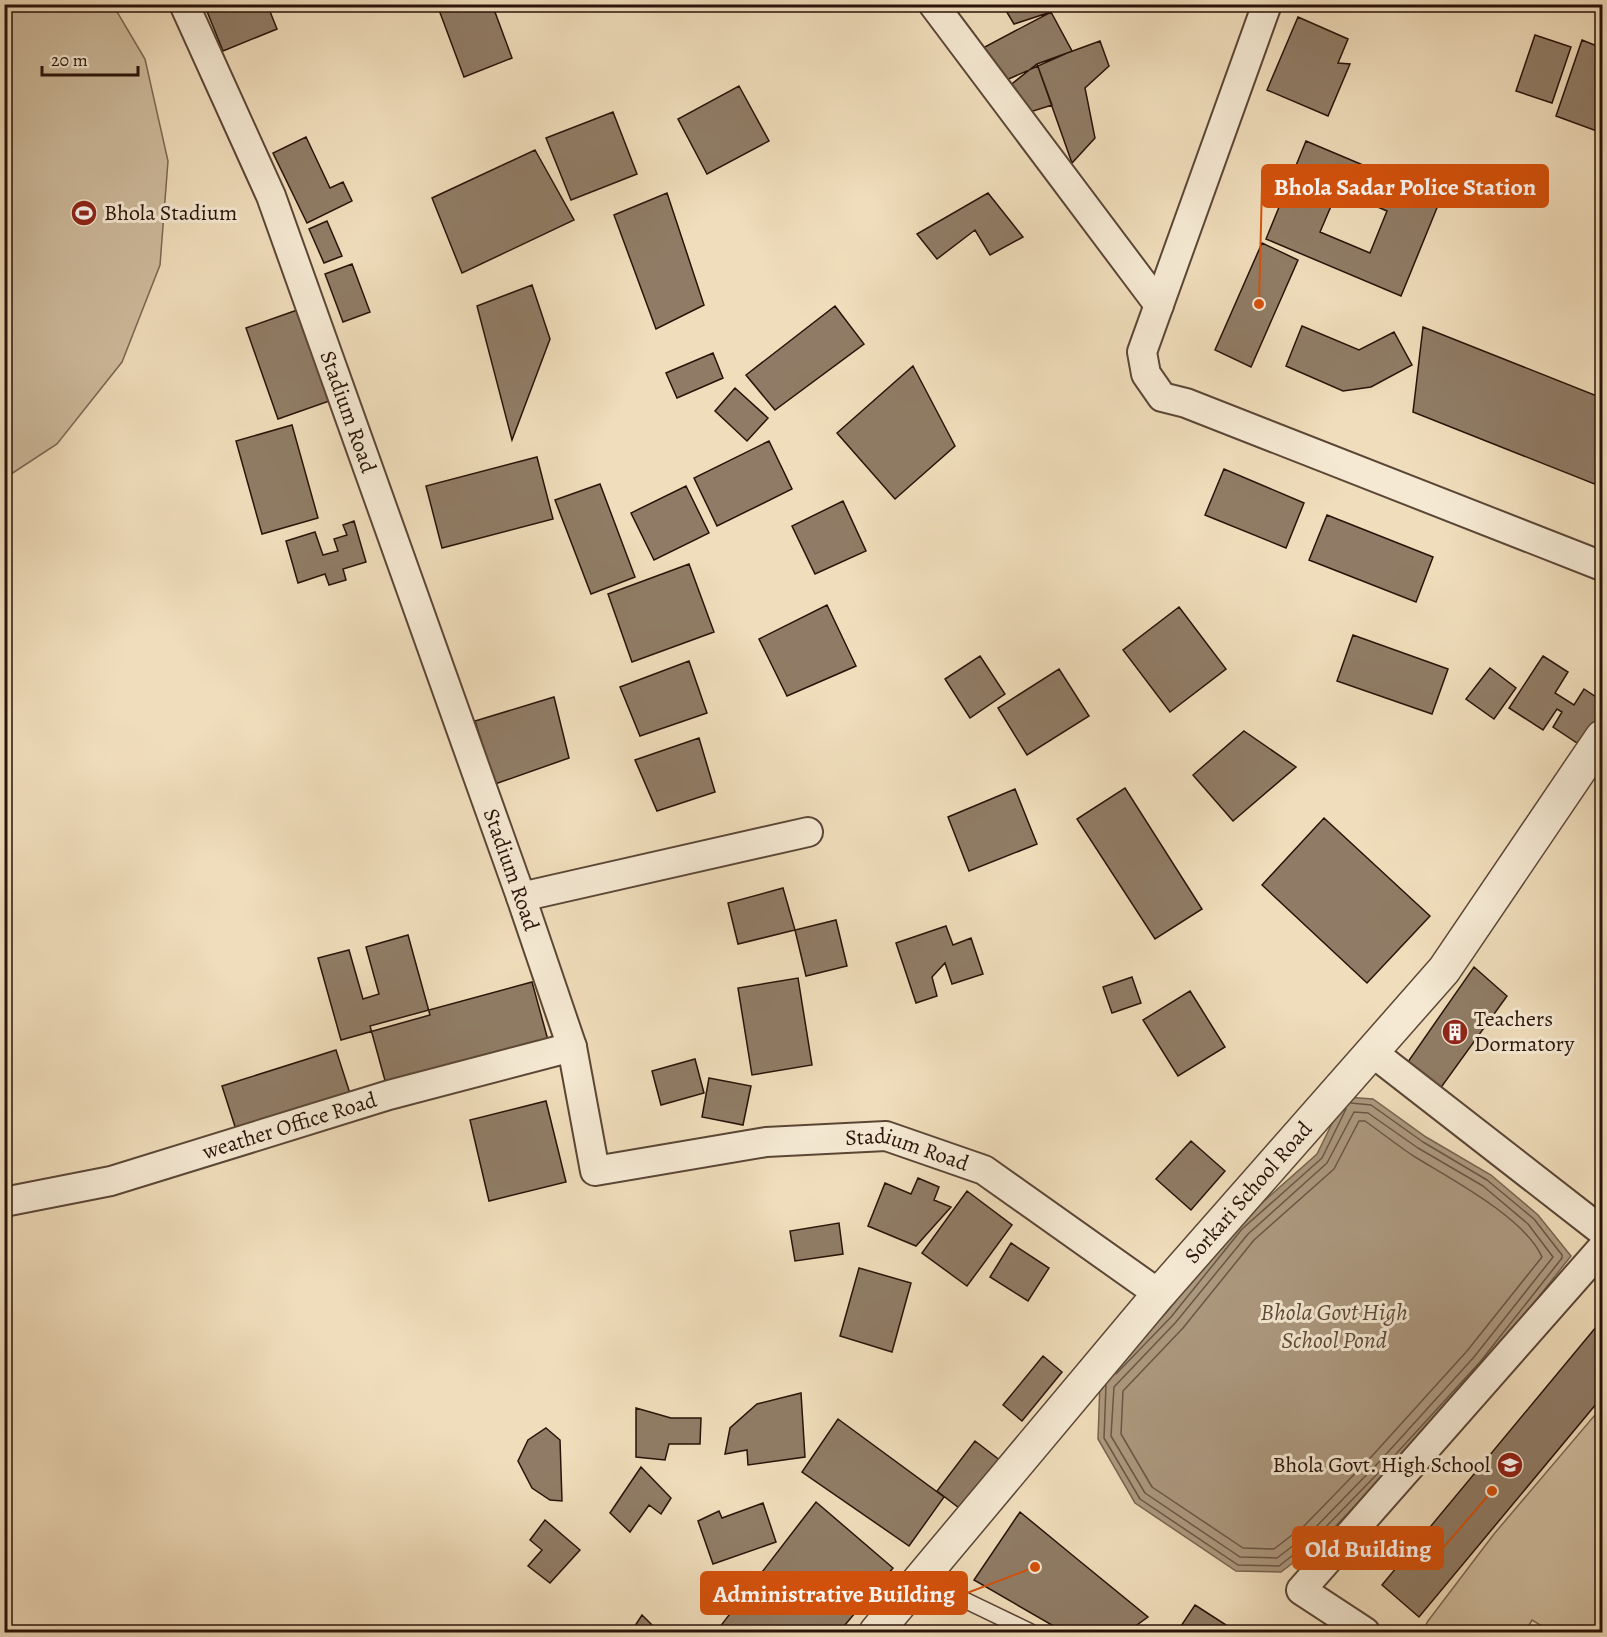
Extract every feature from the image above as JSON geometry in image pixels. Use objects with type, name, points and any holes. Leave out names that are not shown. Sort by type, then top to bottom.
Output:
[{"type":"street","name":"Stadium Road","points":[[184,4],[272,196],[521,897],[572,1047],[595,1171],[766,1142],[886,1136],[984,1170],[1159,1294]]},
{"type":"street","points":[[933,4],[1159,305]]},
{"type":"street","points":[[1267,4],[1142,352],[1146,374],[1162,397],[1186,403],[1602,566]]},
{"type":"street","name":"Sorkari School Road","points":[[876,1632],[1159,1294],[1444,970],[1602,737]]},
{"type":"street","points":[[521,897],[808,832]]},
{"type":"street","name":"weather Office Road","points":[[4,1202],[111,1181],[389,1095],[572,1047]]},
{"type":"street","points":[[1372,1052],[1602,1231]]},
{"type":"street","points":[[1365,1632],[1301,1590],[1602,1248]]},
{"type":"lane","points":[[921,1579],[1031,1632]]},
{"type":"shaded area","name":"Bhola Stadium","points":[[5,4],[113,5],[145,59],[168,161],[160,265],[122,362],[57,444],[5,478]]},
{"type":"shaded area","points":[[1600,1409],[1602,1411],[1602,1632],[1552,1632],[1532,1620],[1525,1632],[1422,1632],[1494,1534]]},
{"type":"water","name":"Bhola Govt High School Pond","points":[[1345,1097],[1373,1099],[1426,1137],[1491,1175],[1538,1215],[1571,1256],[1484,1366],[1389,1471],[1320,1542],[1281,1572],[1236,1571],[1135,1503],[1098,1439],[1100,1381],[1166,1313],[1238,1224],[1317,1154]]},
{"type":"building","points":[[204,4],[267,4],[277,29],[223,51]]},
{"type":"building","points":[[454,4],[492,4],[512,58],[464,77],[439,10]]},
{"type":"building","points":[[1002,4],[1049,4],[1051,12],[1014,24]]},
{"type":"building","points":[[1051,12],[1072,51],[1004,81],[981,49]]},
{"type":"building","points":[[1298,17],[1348,39],[1338,63],[1350,64],[1328,116],[1267,90]]},
{"type":"building","points":[[1535,35],[1571,47],[1552,103],[1516,91]]},
{"type":"building","points":[[1582,40],[1602,48],[1602,133],[1556,116]]},
{"type":"building","points":[[1100,41],[1109,66],[1085,88],[1095,138],[1072,163],[1037,64]]},
{"type":"building","points":[[1037,64],[1052,105],[1024,114],[1004,90]]},
{"type":"building","points":[[739,86],[769,141],[707,174],[678,119]]},
{"type":"building","points":[[613,112],[637,174],[571,200],[546,138]]},
{"type":"building","points":[[306,137],[330,188],[343,182],[352,201],[307,223],[273,153]]},
{"type":"building","points":[[1306,141],[1441,198],[1401,296],[1266,239]],"holes":[[[1338,190],[1387,211],[1370,253],[1320,232]]]},
{"type":"building","points":[[535,150],[574,220],[462,273],[432,198]]},
{"type":"building","points":[[667,193],[704,305],[656,329],[614,215]]},
{"type":"building","points":[[988,193],[1023,237],[990,255],[975,230],[937,259],[917,234]]},
{"type":"building","points":[[327,221],[342,256],[324,263],[309,229]]},
{"type":"building","points":[[1262,243],[1298,260],[1251,367],[1215,350]]},
{"type":"building","points":[[352,264],[370,312],[343,322],[325,274]]},
{"type":"building","points":[[532,285],[550,339],[512,440],[477,306]]},
{"type":"building","points":[[835,306],[864,344],[775,410],[746,375]]},
{"type":"building","points":[[300,309],[332,400],[278,419],[246,328]]},
{"type":"building","points":[[1302,326],[1359,350],[1394,332],[1412,365],[1371,387],[1343,391],[1286,366]]},
{"type":"building","points":[[1423,327],[1602,398],[1602,487],[1413,412]]},
{"type":"building","points":[[713,353],[723,378],[677,398],[666,373]]},
{"type":"building","points":[[913,366],[955,446],[895,499],[837,433]]},
{"type":"building","points":[[735,388],[768,418],[747,441],[715,411]]},
{"type":"building","points":[[292,425],[318,518],[262,534],[236,441]]},
{"type":"building","points":[[769,441],[792,489],[717,526],[694,478]]},
{"type":"building","points":[[537,457],[553,519],[442,548],[426,486]]},
{"type":"building","points":[[1224,469],[1304,503],[1286,548],[1205,515]]},
{"type":"building","points":[[600,484],[635,577],[591,594],[555,500]]},
{"type":"building","points":[[686,486],[709,533],[654,560],[631,513]]},
{"type":"building","points":[[843,501],[866,551],[815,574],[792,526]]},
{"type":"building","points":[[1327,515],[1433,557],[1416,602],[1309,560]]},
{"type":"building","points":[[354,521],[366,562],[343,569],[346,580],[329,585],[325,574],[298,583],[286,541],[315,532],[323,555],[338,551],[334,539],[347,535],[343,525]]},
{"type":"building","points":[[689,564],[714,632],[632,662],[608,594]]},
{"type":"building","points":[[827,605],[856,666],[787,696],[759,639]]},
{"type":"building","points":[[1179,607],[1226,669],[1170,712],[1123,650]]},
{"type":"building","points":[[1353,635],[1448,669],[1432,714],[1337,681]]},
{"type":"building","points":[[980,656],[1005,694],[970,718],[945,679]]},
{"type":"building","points":[[1543,656],[1568,672],[1555,693],[1574,705],[1584,689],[1602,701],[1602,710],[1580,745],[1553,727],[1562,712],[1557,709],[1543,730],[1509,708]]},
{"type":"building","points":[[689,661],[707,713],[640,736],[620,687]]},
{"type":"building","points":[[1490,668],[1516,688],[1494,719],[1466,699]]},
{"type":"building","points":[[1059,669],[1089,716],[1027,755],[998,708]]},
{"type":"building","points":[[554,697],[569,758],[495,784],[475,721]]},
{"type":"building","points":[[1244,731],[1296,767],[1233,821],[1193,775]]},
{"type":"building","points":[[699,738],[715,792],[657,811],[635,760]]},
{"type":"building","points":[[1125,788],[1202,909],[1155,939],[1077,819]]},
{"type":"building","points":[[1015,789],[1037,844],[969,871],[948,817]]},
{"type":"building","points":[[1324,818],[1430,916],[1367,983],[1262,885]]},
{"type":"building","points":[[783,888],[795,930],[738,944],[728,903]]},
{"type":"building","points":[[836,920],[847,966],[806,976],[795,930]]},
{"type":"building","points":[[946,926],[953,945],[971,938],[983,974],[952,984],[945,963],[932,977],[937,996],[916,1003],[896,943]]},
{"type":"building","points":[[408,935],[430,1015],[341,1040],[318,958],[349,950],[363,999],[379,994],[366,947]]},
{"type":"building","name":"Teachers Dormatory","points":[[1474,967],[1507,996],[1437,1093],[1403,1069]]},
{"type":"building","points":[[1132,977],[1141,1003],[1112,1013],[1103,987]]},
{"type":"building","points":[[798,978],[812,1065],[752,1075],[738,988]]},
{"type":"building","points":[[532,982],[551,1051],[389,1095],[370,1026]]},
{"type":"building","points":[[1190,991],[1225,1047],[1178,1076],[1143,1020]]},
{"type":"building","points":[[336,1050],[354,1106],[240,1142],[222,1086]]},
{"type":"building","points":[[695,1059],[704,1093],[661,1105],[652,1071]]},
{"type":"building","points":[[709,1078],[751,1086],[743,1125],[702,1117]]},
{"type":"building","points":[[546,1101],[566,1182],[489,1201],[470,1120]]},
{"type":"building","points":[[1191,1141],[1225,1171],[1191,1210],[1156,1179]]},
{"type":"building","points":[[918,1178],[939,1187],[934,1200],[951,1207],[916,1246],[868,1226],[885,1183],[911,1194]]},
{"type":"building","points":[[967,1191],[1012,1225],[967,1286],[922,1253]]},
{"type":"building","points":[[839,1223],[843,1254],[795,1261],[790,1231]]},
{"type":"building","points":[[1011,1243],[1049,1268],[1028,1301],[990,1277]]},
{"type":"building","points":[[859,1268],[911,1283],[892,1352],[840,1336]]},
{"type":"building","points":[[1601,1321],[1602,1397],[1419,1617],[1382,1585]]},
{"type":"building","points":[[1043,1356],[1062,1372],[1022,1421],[1003,1405]]},
{"type":"building","points":[[801,1393],[805,1457],[748,1465],[747,1450],[725,1454],[730,1428],[757,1404]]},
{"type":"building","points":[[636,1408],[671,1418],[701,1418],[700,1444],[669,1444],[665,1460],[636,1457]]},
{"type":"building","points":[[838,1419],[944,1497],[909,1546],[802,1472]]},
{"type":"building","points":[[546,1428],[560,1440],[562,1501],[550,1500],[532,1488],[518,1461],[528,1440]]},
{"type":"building","points":[[975,1441],[1006,1465],[967,1514],[937,1491]]},
{"type":"building","points":[[641,1467],[671,1498],[661,1514],[649,1505],[630,1532],[610,1513]]},
{"type":"building","points":[[816,1502],[893,1568],[839,1632],[724,1632],[719,1628]]},
{"type":"building","points":[[763,1503],[776,1542],[713,1564],[698,1521],[719,1511],[722,1518]]},
{"type":"building","points":[[1020,1512],[1148,1617],[1127,1632],[1064,1632],[974,1580]]},
{"type":"building","points":[[545,1520],[580,1550],[550,1583],[528,1566],[542,1550],[530,1540]]},
{"type":"building","points":[[1195,1605],[1237,1632],[1177,1632]]},
{"type":"building","points":[[642,1615],[659,1632],[631,1632]]},
{"type":"place","name":"Bhola Stadium","points":[[84,213]]},
{"type":"place","name":"Bhola Sadar Police Station","points":[[1259,304]]},
{"type":"place","name":"Teachers Dormatory","points":[[1455,1032]]},
{"type":"place","name":"Bhola Govt. High School","points":[[1510,1465]]},
{"type":"place","name":"Old Building","points":[[1492,1491]]},
{"type":"place","name":"Administrative Building","points":[[1035,1567]]}]
